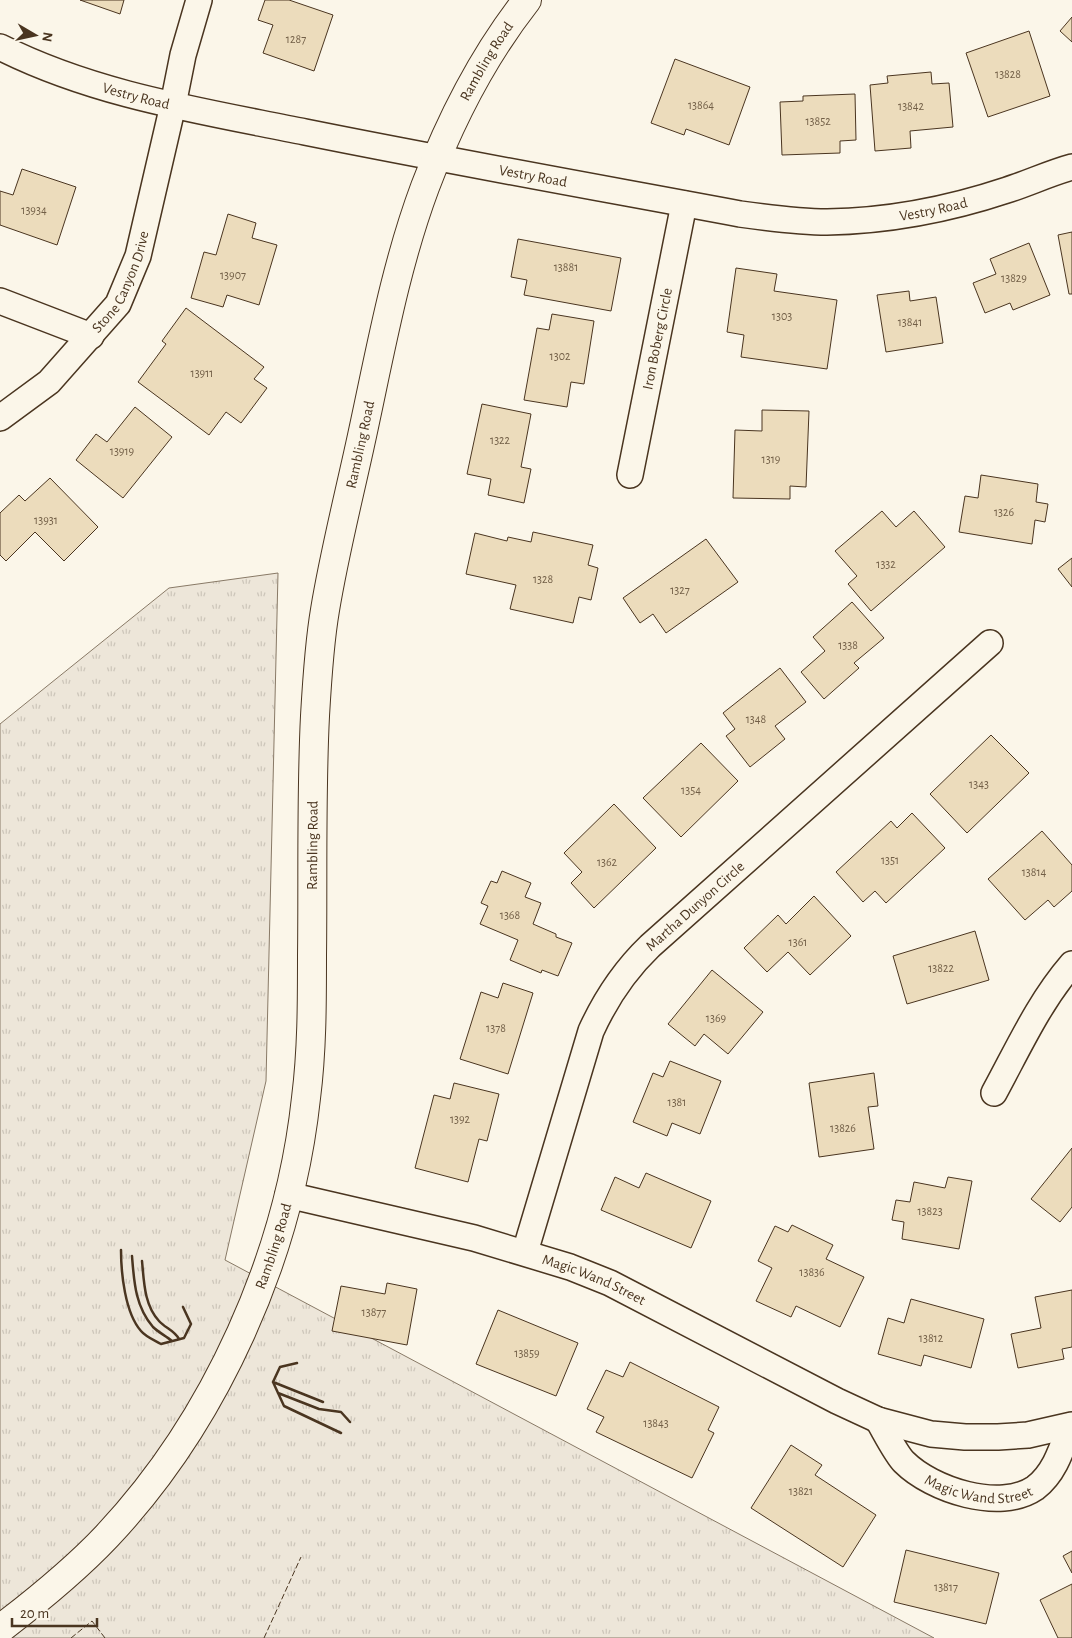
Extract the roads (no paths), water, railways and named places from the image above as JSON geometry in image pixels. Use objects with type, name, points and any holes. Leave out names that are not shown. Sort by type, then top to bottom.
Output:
[{"type":"street","name":"Stone Canyon Drive","points":[[0,418],[49,382],[118,304],[138,256],[183,55],[199,0]]},
{"type":"street","name":"Rambling Road","points":[[0,1629],[68,1574],[107,1536],[128,1512],[174,1451],[217,1379],[252,1306],[268,1266],[300,1145],[306,1099],[310,1051],[314,720],[325,609],[400,268],[425,188],[458,112],[487,57],[527,0]]},
{"type":"street","name":"Vestry Road","points":[[0,48],[61,73],[117,91],[173,105],[438,158],[684,204],[783,220],[826,222],[871,220],[917,213],[963,203],[1007,190],[1072,166]]},
{"type":"street","name":"Iron Boberg Circle","points":[[630,475],[684,204]]},
{"type":"street","points":[[0,301],[90,336]]},
{"type":"street","name":"Martha Dunyon Circle","points":[[524,1252],[591,1031],[602,1007],[626,971],[650,946],[990,642]]},
{"type":"street","points":[[994,1093],[1041,1006],[1056,983],[1072,964]]},
{"type":"street","name":"Magic Wand Street","points":[[288,1195],[474,1238],[570,1266],[610,1283],[837,1401],[878,1420],[931,1434],[965,1437],[998,1437],[1028,1434],[1071,1426]]},
{"type":"street","name":"Magic Wand Street","points":[[878,1420],[904,1462],[926,1478],[950,1489],[973,1496],[996,1498],[1016,1496],[1034,1488],[1059,1458],[1071,1426]]}]
